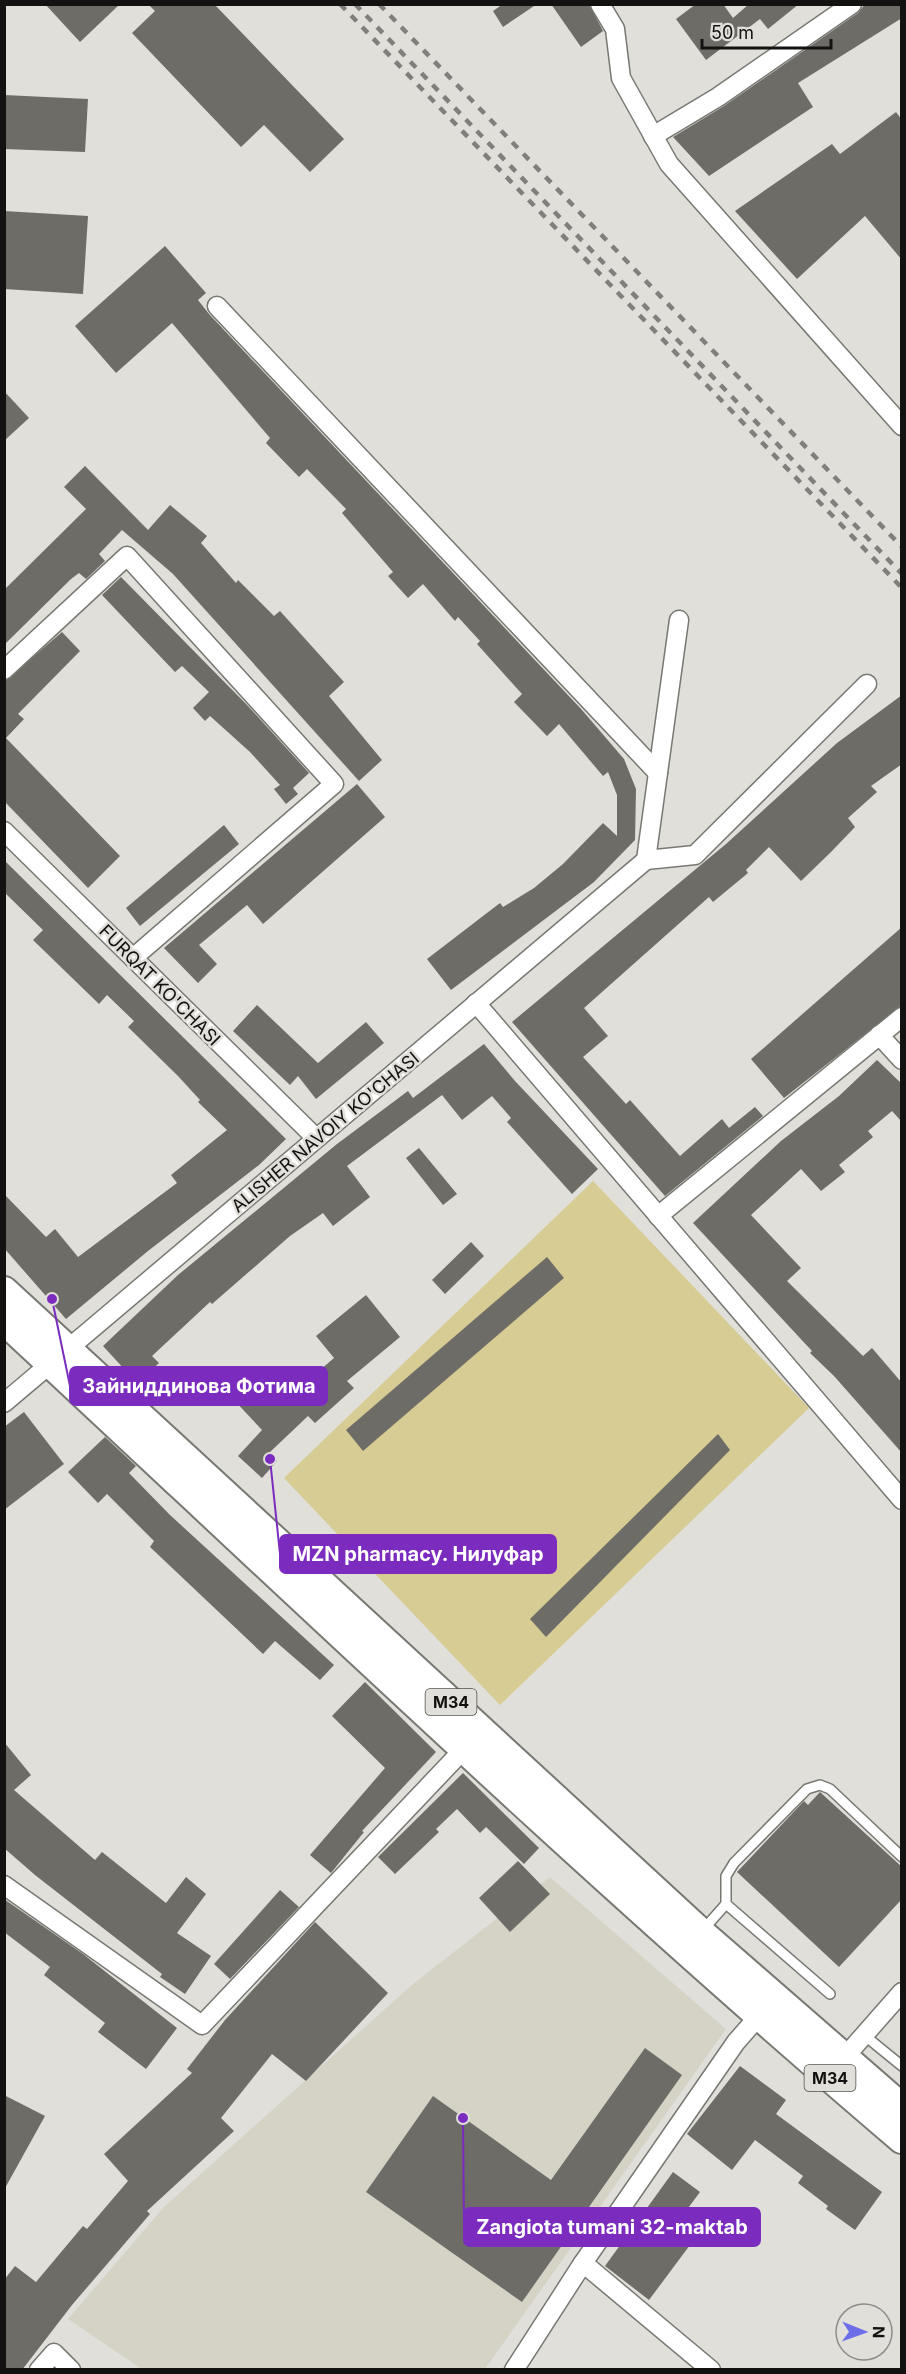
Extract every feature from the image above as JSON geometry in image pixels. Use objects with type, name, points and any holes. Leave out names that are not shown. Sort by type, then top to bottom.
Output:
[{"type":"main road","name":"M34","points":[[4,1291],[60,1357],[463,1749],[758,2017],[902,2139]]},
{"type":"main road","name":"M34","points":[[4,1320],[60,1357],[700,1932],[843,2059],[902,2108]]},
{"type":"street","points":[[600,4],[615,29],[621,78],[669,164],[902,426]]},
{"type":"street","points":[[653,136],[718,97],[852,4]]},
{"type":"street","points":[[217,306],[658,773]]},
{"type":"street","points":[[4,670],[127,556],[334,784],[133,958]]},
{"type":"street","points":[[679,620],[646,860],[695,855],[867,684]]},
{"type":"street","name":"FURQAT KO'CHASI","points":[[4,831],[316,1138]]},
{"type":"street","name":"ALISHER NAVOIY KO'CHASI","points":[[4,1403],[646,860]]},
{"type":"street","points":[[476,1003],[902,1500]]},
{"type":"street","points":[[658,1216],[902,1017]]},
{"type":"street","points":[[879,1035],[902,1060]]},
{"type":"street","points":[[4,1886],[202,2025],[463,1749]]},
{"type":"street","points":[[843,2059],[902,1992]]},
{"type":"street","points":[[514,2370],[583,2263],[736,2042],[758,2017]]},
{"type":"street","points":[[583,2263],[711,2370]]},
{"type":"street","points":[[39,2370],[54,2353],[71,2370]]},
{"type":"lane","points":[[700,1932],[726,1904],[726,1876],[734,1863],[807,1789],[820,1785],[830,1789],[902,1857]]},
{"type":"lane","points":[[726,1904],[830,1994]]},
{"type":"lane","points":[[864,2035],[902,2066]]},
{"type":"shaded area","points":[[593,1181],[809,1408],[500,1705],[284,1478]]},
{"type":"shaded area","points":[[550,1877],[726,2029],[485,2369],[142,2369],[68,2319],[164,2207],[413,1984]]},
{"type":"building","points":[[45,4],[120,4],[80,42]]},
{"type":"building","points":[[148,4],[214,4],[344,139],[310,172],[264,125],[241,147],[132,33],[155,11]]},
{"type":"building","points":[[503,4],[537,4],[503,27],[493,11]]},
{"type":"building","points":[[551,4],[589,4],[603,31],[581,47]]},
{"type":"building","points":[[696,4],[723,4],[733,18],[749,4],[799,4],[768,29],[760,19],[706,60],[676,19]]},
{"type":"building","points":[[865,4],[902,4],[902,18],[798,83],[813,107],[709,176],[673,137],[724,106],[858,13]]},
{"type":"building","points":[[4,95],[88,99],[85,152],[4,149]]},
{"type":"building","points":[[896,112],[902,120],[902,260],[865,216],[797,279],[735,211],[832,144],[840,154]]},
{"type":"building","points":[[4,211],[88,216],[83,294],[4,289]]},
{"type":"building","points":[[165,246],[206,293],[198,300],[209,314],[582,710],[624,759],[636,789],[635,840],[594,882],[451,990],[427,959],[500,903],[503,907],[534,888],[563,864],[603,823],[617,836],[617,795],[608,772],[603,776],[559,724],[547,736],[514,702],[522,694],[477,644],[480,641],[458,617],[455,621],[423,584],[408,598],[388,576],[393,572],[342,513],[346,509],[307,469],[299,477],[266,443],[270,438],[172,323],[116,373],[75,326]]},
{"type":"building","points":[[4,391],[29,418],[4,441]]},
{"type":"building","points":[[85,466],[148,530],[170,505],[207,536],[201,543],[236,583],[238,580],[274,616],[280,611],[344,682],[329,696],[382,760],[359,781],[173,574],[122,530],[99,554],[105,561],[86,579],[79,573],[71,579],[4,645],[4,590],[86,509],[64,487]]},
{"type":"building","points":[[121,577],[248,706],[309,773],[293,788],[298,794],[286,804],[274,789],[280,785],[250,752],[210,716],[205,721],[193,708],[209,692],[182,666],[175,672],[102,595]]},
{"type":"building","points":[[62,632],[80,651],[18,714],[24,719],[6,738],[120,856],[88,888],[4,801],[4,682]]},
{"type":"building","points":[[902,695],[902,764],[871,786],[877,792],[848,818],[855,827],[831,852],[801,881],[769,847],[746,870],[748,873],[713,902],[709,897],[584,1008],[608,1036],[583,1057],[626,1104],[630,1100],[680,1156],[722,1119],[729,1128],[755,1107],[763,1116],[665,1196],[512,1022],[726,844],[837,743]]},
{"type":"building","points":[[357,784],[385,817],[263,924],[247,905],[199,945],[217,964],[198,983],[164,948]]},
{"type":"building","points":[[224,825],[239,844],[140,926],[126,908]]},
{"type":"building","points":[[4,860],[286,1139],[259,1165],[148,1251],[66,1319],[4,1248],[4,1194],[46,1237],[55,1229],[78,1257],[177,1183],[171,1175],[227,1130],[198,1102],[200,1100],[178,1076],[128,1027],[134,1021],[107,995],[99,1004],[33,940],[43,930],[4,892]]},
{"type":"building","points":[[902,927],[902,1005],[784,1098],[751,1059]]},
{"type":"building","points":[[257,1005],[318,1063],[366,1022],[384,1043],[316,1099],[298,1076],[290,1085],[233,1031]]},
{"type":"building","points":[[484,1044],[515,1081],[598,1169],[572,1194],[507,1122],[511,1118],[492,1096],[462,1120],[442,1095],[347,1166],[370,1197],[333,1226],[323,1213],[290,1236],[212,1304],[210,1302],[152,1356],[159,1363],[137,1383],[103,1346],[178,1275],[337,1144],[408,1091],[413,1098]]},
{"type":"building","points":[[877,1060],[902,1084],[902,1122],[892,1111],[868,1131],[873,1137],[839,1165],[845,1172],[821,1191],[801,1169],[751,1215],[801,1268],[787,1281],[863,1356],[872,1348],[902,1383],[902,1453],[834,1376],[810,1353],[812,1351],[693,1223],[781,1141],[839,1096]]},
{"type":"building","points":[[419,1148],[457,1194],[443,1205],[406,1158]]},
{"type":"building","points":[[471,1242],[484,1256],[445,1294],[432,1280]]},
{"type":"building","points":[[547,1257],[564,1278],[363,1451],[346,1430]]},
{"type":"building","points":[[366,1295],[400,1337],[347,1381],[354,1388],[315,1423],[308,1416],[269,1453],[277,1461],[262,1478],[238,1456],[262,1430],[234,1400],[259,1376],[283,1402],[334,1358],[316,1336]]},
{"type":"building","points":[[24,1412],[64,1464],[4,1510],[4,1427]]},
{"type":"building","points":[[718,1434],[730,1450],[546,1637],[530,1619]]},
{"type":"building","points":[[105,1437],[136,1466],[129,1473],[170,1515],[334,1665],[320,1680],[275,1641],[263,1654],[150,1547],[154,1541],[107,1494],[98,1503],[68,1472]]},
{"type":"building","points":[[365,1682],[436,1752],[362,1831],[364,1832],[331,1873],[310,1855],[385,1768],[332,1716]]},
{"type":"building","points":[[4,1742],[31,1775],[14,1790],[95,1860],[102,1852],[166,1903],[186,1877],[206,1894],[177,1933],[211,1956],[185,1994],[160,1977],[162,1974],[4,1848]]},
{"type":"building","points":[[463,1773],[539,1848],[524,1864],[486,1827],[480,1833],[457,1809],[436,1829],[439,1832],[395,1874],[378,1857]]},
{"type":"building","points":[[820,1792],[902,1867],[902,1899],[839,1967],[737,1872],[804,1801],[808,1805]]},
{"type":"building","points":[[518,1861],[550,1894],[510,1932],[479,1898]]},
{"type":"building","points":[[280,1890],[299,1907],[230,1979],[214,1964]]},
{"type":"building","points":[[4,1899],[83,1954],[177,2028],[146,2069],[98,2032],[105,2023],[44,1975],[50,1967],[4,1932]]},
{"type":"building","points":[[315,1922],[388,1993],[306,2081],[272,2054],[221,2118],[234,2131],[147,2211],[150,2214],[72,2305],[22,2370],[4,2370],[4,2280],[15,2266],[36,2282],[83,2226],[87,2229],[128,2181],[104,2154],[192,2073],[187,2069],[225,2020]]},
{"type":"building","points":[[645,2048],[682,2075],[522,2302],[366,2192],[433,2096],[551,2180]]},
{"type":"building","points":[[740,2066],[786,2100],[776,2114],[882,2192],[855,2230],[826,2209],[828,2206],[798,2183],[803,2176],[755,2140],[732,2170],[687,2134]]},
{"type":"building","points":[[4,2095],[45,2116],[4,2190]]},
{"type":"building","points":[[673,2172],[700,2192],[671,2231],[690,2245],[649,2300],[605,2266]]},
{"type":"railway","points":[[340,4],[902,588]]},
{"type":"railway","points":[[355,4],[902,574]]},
{"type":"railway","points":[[379,4],[902,547]]},
{"type":"place","name":"Зайниддинова Фотима","points":[[52,1299]]},
{"type":"place","name":"MZN pharmacy. Нилуфар","points":[[270,1459]]},
{"type":"place","name":"Zangiota tumani 32-maktab","points":[[463,2118]]}]
